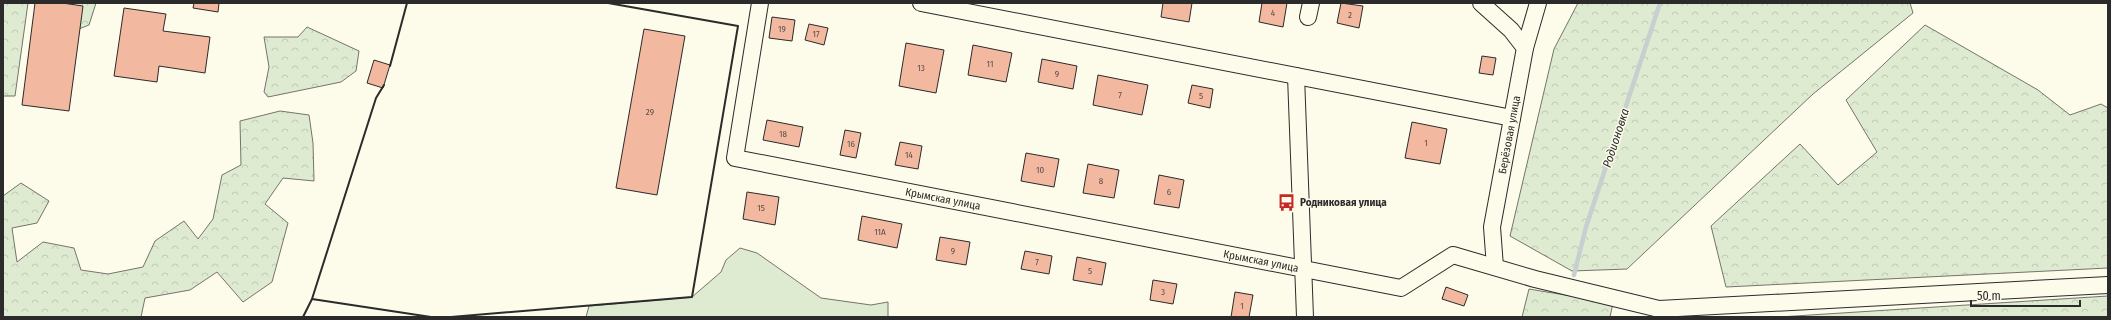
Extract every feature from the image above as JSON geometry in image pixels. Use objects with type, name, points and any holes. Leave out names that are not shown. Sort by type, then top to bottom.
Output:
[{"type":"street","name":"Крымская улица","points":[[760,3],[735,158],[1305,268]]},
{"type":"street","points":[[921,3],[1512,118]]},
{"type":"street","points":[[1481,3],[1511,30],[1525,48]]},
{"type":"street","name":"Берёзовая улица","points":[[1495,267],[1492,226],[1525,48],[1538,3]]},
{"type":"street","points":[[1296,76],[1305,268],[1305,317]]},
{"type":"street","points":[[1305,268],[1401,288],[1453,255],[1659,308],[2108,284]]},
{"type":"green space","points":[[3,3],[28,3],[15,96],[3,96]]},
{"type":"green space","points":[[74,3],[96,3],[89,25],[76,30]]},
{"type":"green space","points":[[1578,3],[1910,3],[1913,13],[1813,94],[1627,269],[1572,271],[1510,236],[1554,49]]},
{"type":"green space","points":[[1925,25],[2038,90],[2070,115],[2101,104],[2108,108],[2108,268],[1726,287],[1711,226],[1800,144],[1838,185],[1877,152],[1846,100]]},
{"type":"green space","points":[[307,27],[359,51],[356,71],[341,82],[268,97],[264,92],[269,67],[264,37],[298,37]]},
{"type":"green space","points":[[280,111],[309,115],[313,143],[314,181],[283,178],[265,204],[288,223],[272,282],[243,302],[217,272],[190,290],[145,298],[141,317],[3,317],[3,196],[21,183],[49,201],[37,223],[12,228],[17,262],[43,242],[74,248],[81,270],[108,274],[143,267],[155,241],[184,221],[198,239],[213,219],[222,175],[241,165],[240,121]]},
{"type":"green space","points":[[740,248],[757,253],[821,298],[871,305],[888,302],[888,317],[586,317],[589,306],[692,297],[721,272],[726,260]]},
{"type":"green space","points":[[1529,289],[1613,303],[1610,317],[1522,317]]},
{"type":"green space","points":[[2108,296],[2108,317],[1779,317]]},
{"type":"building","points":[[35,3],[62,3],[83,6],[69,111],[22,105]]},
{"type":"building","points":[[194,3],[219,3],[218,12],[193,8]]},
{"type":"building","points":[[1163,3],[1192,3],[1189,22],[1161,17]]},
{"type":"building","points":[[1262,3],[1287,3],[1283,27],[1259,22]]},
{"type":"building","points":[[1341,3],[1363,6],[1359,28],[1337,23]]},
{"type":"building","points":[[124,8],[166,14],[163,31],[210,37],[205,73],[159,66],[157,82],[114,76]]},
{"type":"building","points":[[772,17],[795,20],[792,41],[769,38]]},
{"type":"building","points":[[809,24],[828,28],[824,45],[805,40]]},
{"type":"building","points":[[644,29],[685,36],[657,195],[616,188]]},
{"type":"building","points":[[906,43],[944,50],[936,93],[899,86]]},
{"type":"building","points":[[973,45],[1012,53],[1006,82],[968,75]]},
{"type":"building","points":[[1482,56],[1496,58],[1493,75],[1479,73]]},
{"type":"building","points":[[1042,59],[1077,66],[1073,89],[1038,82]]},
{"type":"building","points":[[374,60],[390,65],[383,88],[367,83]]},
{"type":"building","points":[[1098,75],[1148,85],[1142,115],[1093,105]]},
{"type":"building","points":[[1192,85],[1213,89],[1210,108],[1188,103]]},
{"type":"building","points":[[767,120],[803,127],[799,147],[763,140]]},
{"type":"building","points":[[1412,122],[1447,129],[1440,164],[1405,158]]},
{"type":"building","points":[[845,130],[861,133],[856,158],[840,155]]},
{"type":"building","points":[[900,142],[922,146],[918,169],[895,165]]},
{"type":"building","points":[[1026,153],[1059,159],[1054,187],[1021,181]]},
{"type":"building","points":[[1088,164],[1119,170],[1114,198],[1083,193]]},
{"type":"building","points":[[1159,175],[1184,180],[1179,208],[1154,204]]},
{"type":"building","points":[[747,192],[779,197],[775,225],[743,219]]},
{"type":"building","points":[[862,216],[902,224],[897,248],[858,240]]},
{"type":"building","points":[[940,237],[970,242],[966,265],[936,260]]},
{"type":"building","points":[[1025,251],[1052,256],[1049,274],[1021,269]]},
{"type":"building","points":[[1077,257],[1106,263],[1102,285],[1073,280]]},
{"type":"building","points":[[1153,280],[1177,284],[1173,304],[1150,300]]},
{"type":"building","points":[[1446,287],[1468,295],[1464,306],[1442,299]]},
{"type":"building","points":[[1235,292],[1253,295],[1249,317],[1231,317]]},
{"type":"waterway","name":"Родионовка","points":[[1574,275],[1586,227],[1660,3]]},
{"type":"wall","points":[[390,66],[407,3]]},
{"type":"wall","points":[[451,317],[692,297],[738,26],[608,3]]},
{"type":"wall","points":[[312,299],[376,98],[384,85]]},
{"type":"wall","points":[[303,317],[312,299],[431,317]]},
{"type":"place","name":"Родниковая улица","points":[[1287,202]]}]
